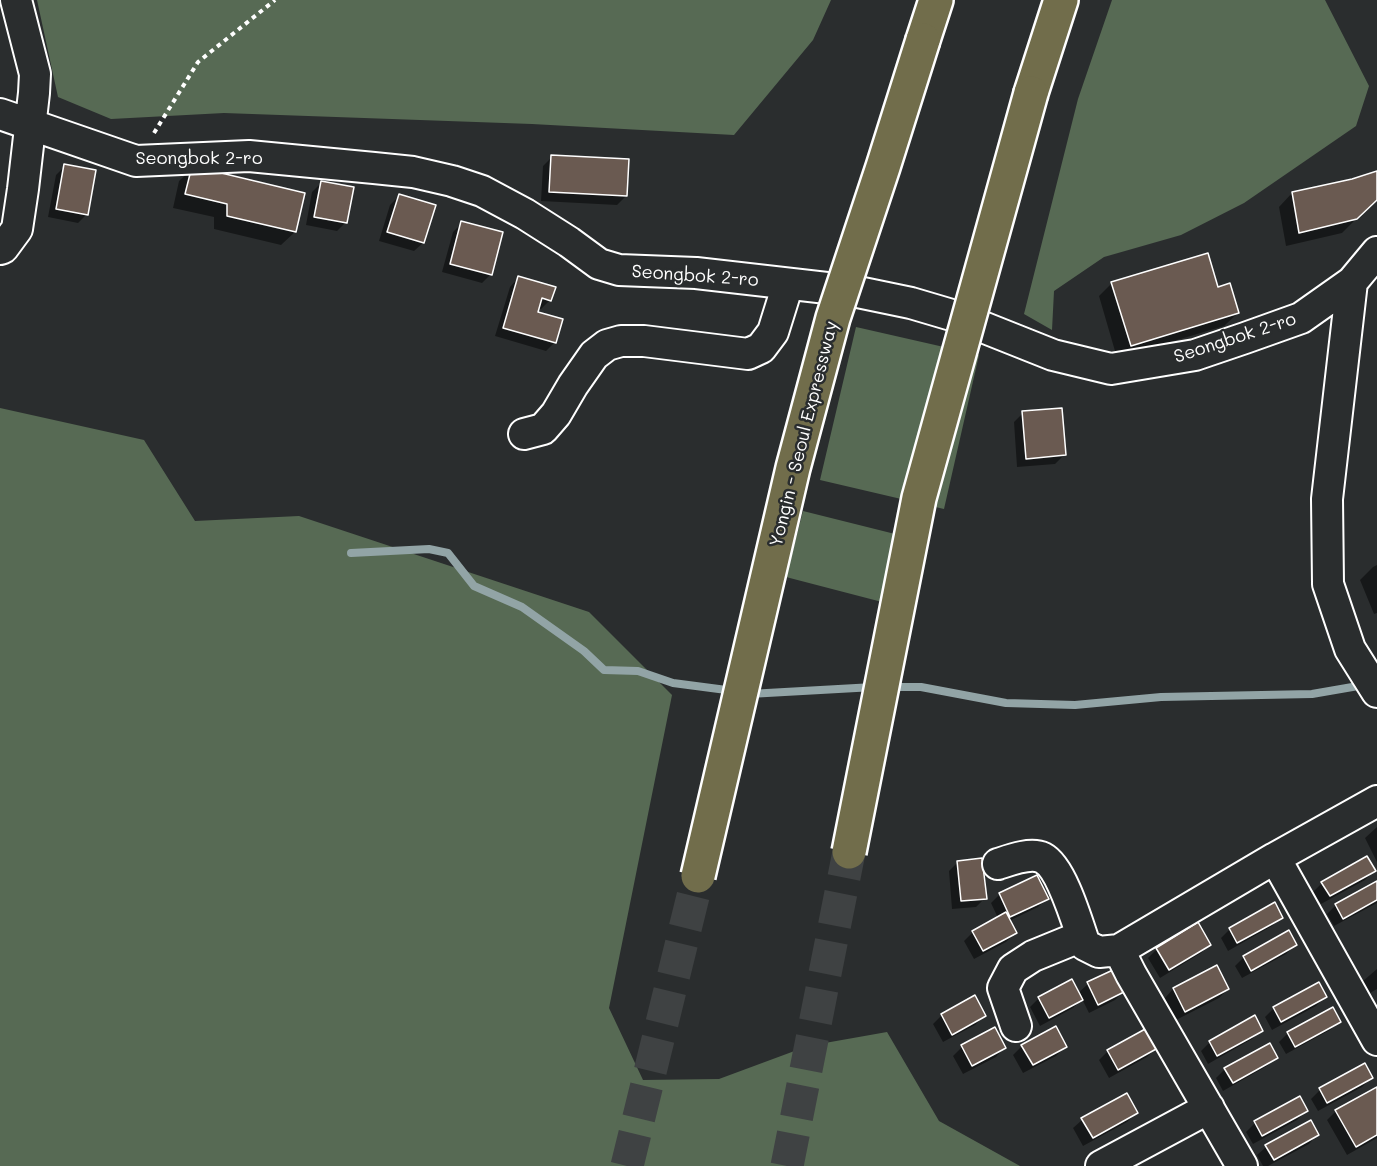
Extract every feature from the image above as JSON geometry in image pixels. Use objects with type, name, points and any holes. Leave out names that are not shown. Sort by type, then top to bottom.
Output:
[{"type":"highway","name":"Yongin - Seoul Expressway","points":[[698,876],[793,468],[833,318],[936,0]]},
{"type":"highway","points":[[849,852],[919,498],[1031,93],[1061,0]]},
{"type":"street","points":[[0,249],[17,228],[34,93],[35,74],[16,0]]},
{"type":"street","name":"Seongbok 2-ro","points":[[0,114],[136,161],[249,156],[413,172],[482,191],[525,214],[599,264],[619,270],[696,273],[853,291],[911,303],[955,316],[1053,355],[1111,369],[1195,355],[1301,318],[1352,282],[1377,252]]},
{"type":"street","points":[[1352,282],[1327,499],[1328,584],[1350,649],[1377,692]]},
{"type":"street","points":[[524,434],[543,429],[556,414],[594,355],[607,345],[644,341],[748,354],[761,348],[773,332],[788,284]]},
{"type":"street","points":[[998,864],[1022,856],[1042,857],[1051,865],[1065,889],[1085,945],[1099,952],[1119,950],[1377,801]]},
{"type":"street","points":[[1275,858],[1377,1040]]},
{"type":"street","points":[[1016,1026],[1003,988],[1013,969],[1033,956],[1082,936]]},
{"type":"street","points":[[1119,950],[1242,1166]]},
{"type":"street","points":[[1101,1166],[1209,1108]]},
{"type":"path","points":[[136,161],[198,62],[275,0]]},
{"type":"green space","points":[[37,0],[831,0],[813,40],[734,135],[532,124],[224,113],[111,119],[58,97]]},
{"type":"green space","points":[[1112,0],[1325,0],[1369,86],[1356,126],[1244,203],[1181,235],[1104,257],[1054,291],[1052,330],[1024,314],[1078,99]]},
{"type":"green space","points":[[856,327],[979,355],[944,509],[820,480]]},
{"type":"green space","points":[[0,408],[144,440],[195,521],[299,516],[589,612],[672,695],[609,1008],[643,1080],[719,1079],[808,1046],[887,1032],[939,1121],[1020,1166],[0,1166]]},
{"type":"green space","points":[[803,511],[899,535],[882,602],[786,577]]},
{"type":"building","points":[[551,155],[629,159],[627,196],[549,192]]},
{"type":"building","points":[[64,164],[96,170],[88,215],[56,209]]},
{"type":"building","points":[[192,166],[305,193],[296,232],[227,216],[227,204],[185,194]]},
{"type":"building","points":[[1377,171],[1377,200],[1357,219],[1299,233],[1292,192]]},
{"type":"building","points":[[321,181],[354,187],[347,223],[314,217]]},
{"type":"building","points":[[399,194],[436,205],[424,243],[387,232]]},
{"type":"building","points":[[461,221],[503,232],[492,275],[450,264]]},
{"type":"building","points":[[1208,253],[1218,287],[1230,283],[1239,313],[1131,346],[1111,282]]},
{"type":"building","points":[[518,276],[556,287],[551,301],[542,298],[538,312],[563,319],[556,343],[503,328]]},
{"type":"building","points":[[1062,408],[1066,455],[1026,459],[1022,411]]},
{"type":"building","points":[[1367,856],[1376,871],[1330,896],[1321,882]]},
{"type":"building","points":[[982,858],[987,899],[961,901],[957,861]]},
{"type":"building","points":[[1037,875],[1049,899],[1010,917],[999,893]]},
{"type":"building","points":[[1377,881],[1377,900],[1343,919],[1335,904]]},
{"type":"building","points":[[1275,902],[1283,918],[1237,943],[1229,928]]},
{"type":"building","points":[[1006,912],[1017,933],[983,951],[972,931]]},
{"type":"building","points":[[1198,922],[1211,945],[1169,970],[1156,948]]},
{"type":"building","points":[[1289,930],[1297,945],[1251,971],[1243,956]]},
{"type":"building","points":[[1217,965],[1229,989],[1185,1012],[1173,988]]},
{"type":"building","points":[[1115,969],[1126,991],[1098,1005],[1087,982]]},
{"type":"building","points":[[1072,979],[1083,1000],[1049,1018],[1038,997]]},
{"type":"building","points":[[1319,982],[1327,997],[1281,1022],[1273,1007]]},
{"type":"building","points":[[975,995],[986,1016],[952,1035],[941,1014]]},
{"type":"building","points":[[1333,1007],[1341,1022],[1295,1047],[1287,1032]]},
{"type":"building","points":[[1255,1015],[1263,1031],[1217,1056],[1209,1041]]},
{"type":"building","points":[[1056,1026],[1067,1047],[1033,1065],[1021,1045]]},
{"type":"building","points":[[995,1027],[1006,1048],[972,1066],[961,1045]]},
{"type":"building","points":[[1147,1028],[1158,1048],[1118,1070],[1107,1050]]},
{"type":"building","points":[[1270,1043],[1278,1058],[1233,1083],[1224,1068]]},
{"type":"building","points":[[1365,1063],[1373,1078],[1327,1103],[1319,1088]]},
{"type":"building","points":[[1377,1087],[1377,1135],[1356,1147],[1335,1110]]},
{"type":"building","points":[[1127,1093],[1138,1113],[1093,1138],[1081,1118]]},
{"type":"building","points":[[1300,1096],[1308,1111],[1262,1136],[1254,1121]]},
{"type":"building","points":[[1311,1120],[1319,1135],[1274,1160],[1265,1145]]},
{"type":"waterway","points":[[351,553],[429,549],[448,553],[474,586],[522,607],[584,651],[604,670],[638,671],[673,683],[734,691]]},
{"type":"waterway","points":[[889,687],[921,687],[1006,703],[1075,705],[1161,697],[1312,694],[1364,685]]},
{"type":"waterway","points":[[749,694],[874,687]]},
{"type":"tunnel","points":[[787,1166],[849,852]]},
{"type":"tunnel","points":[[627,1166],[698,876]]}]
